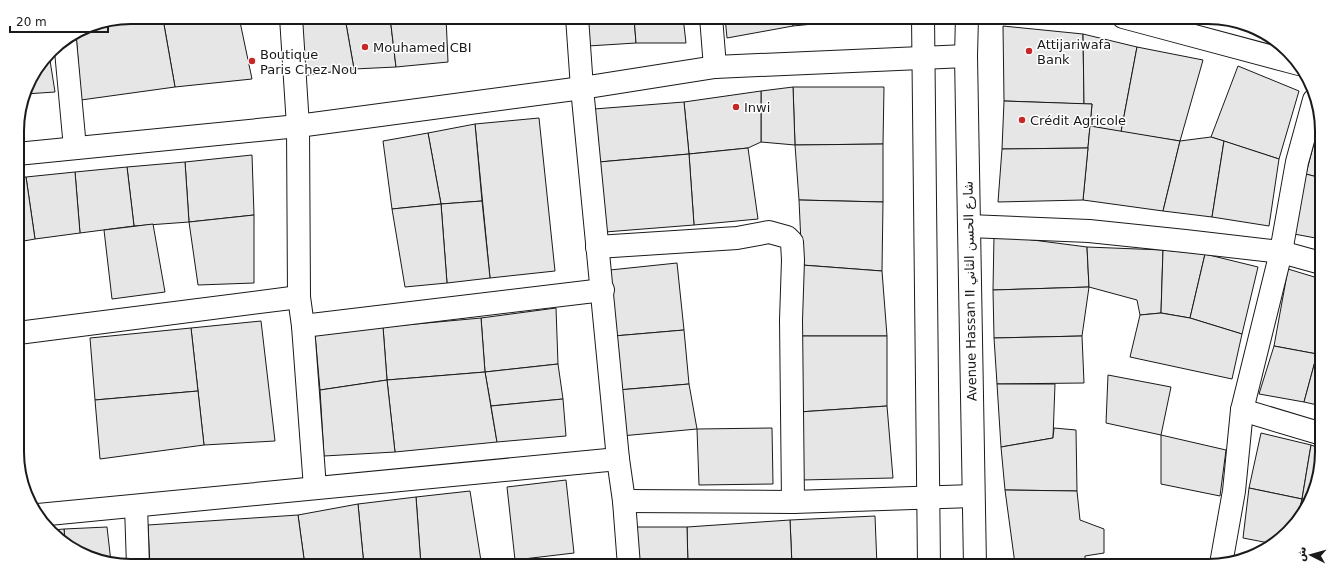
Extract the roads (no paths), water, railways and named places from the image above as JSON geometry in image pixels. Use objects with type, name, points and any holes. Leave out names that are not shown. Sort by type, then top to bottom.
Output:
[{"type":"street","points":[[291,24],[298,126],[299,297],[303,326],[314,488]]},
{"type":"street","points":[[577,24],[597,247],[603,290],[628,559]]},
{"type":"street","points":[[712,24],[715,67]]},
{"type":"street","points":[[923,24],[922,59],[929,559]]},
{"type":"street","name":"Avenue Hassan II شارع الحسن الثاني","points":[[967,24],[966,56],[975,559]]},
{"type":"street","points":[[1149,24],[1289,61]]},
{"type":"street","points":[[65,47],[75,148]]},
{"type":"street","points":[[24,153],[298,126],[582,88],[715,67],[966,56]]},
{"type":"street","points":[[1223,558],[1234,491],[1242,410],[1281,252],[1297,162],[1312,107]]},
{"type":"street","points":[[969,226],[1089,231],[1281,252],[1315,261]]},
{"type":"street","points":[[597,247],[737,238],[769,232],[787,237],[792,242],[793,260],[791,320],[793,502]]},
{"type":"street","points":[[303,326],[603,290]]},
{"type":"street","points":[[24,332],[299,297]]},
{"type":"street","points":[[1242,410],[1315,432]]},
{"type":"street","points":[[44,514],[618,459]]},
{"type":"street","points":[[624,501],[793,502],[973,496]]},
{"type":"street","points":[[136,506],[138,559]]},
{"type":"place","name":"Mouhamed CBI","points":[[365,47]]},
{"type":"place","name":"Attijariwafa Bank","points":[[1029,51]]},
{"type":"place","name":"Boutique Paris Chez Nou","points":[[252,61]]},
{"type":"place","name":"Inwi","points":[[736,107]]},
{"type":"place","name":"Crédit Agricole","points":[[1022,120]]}]
